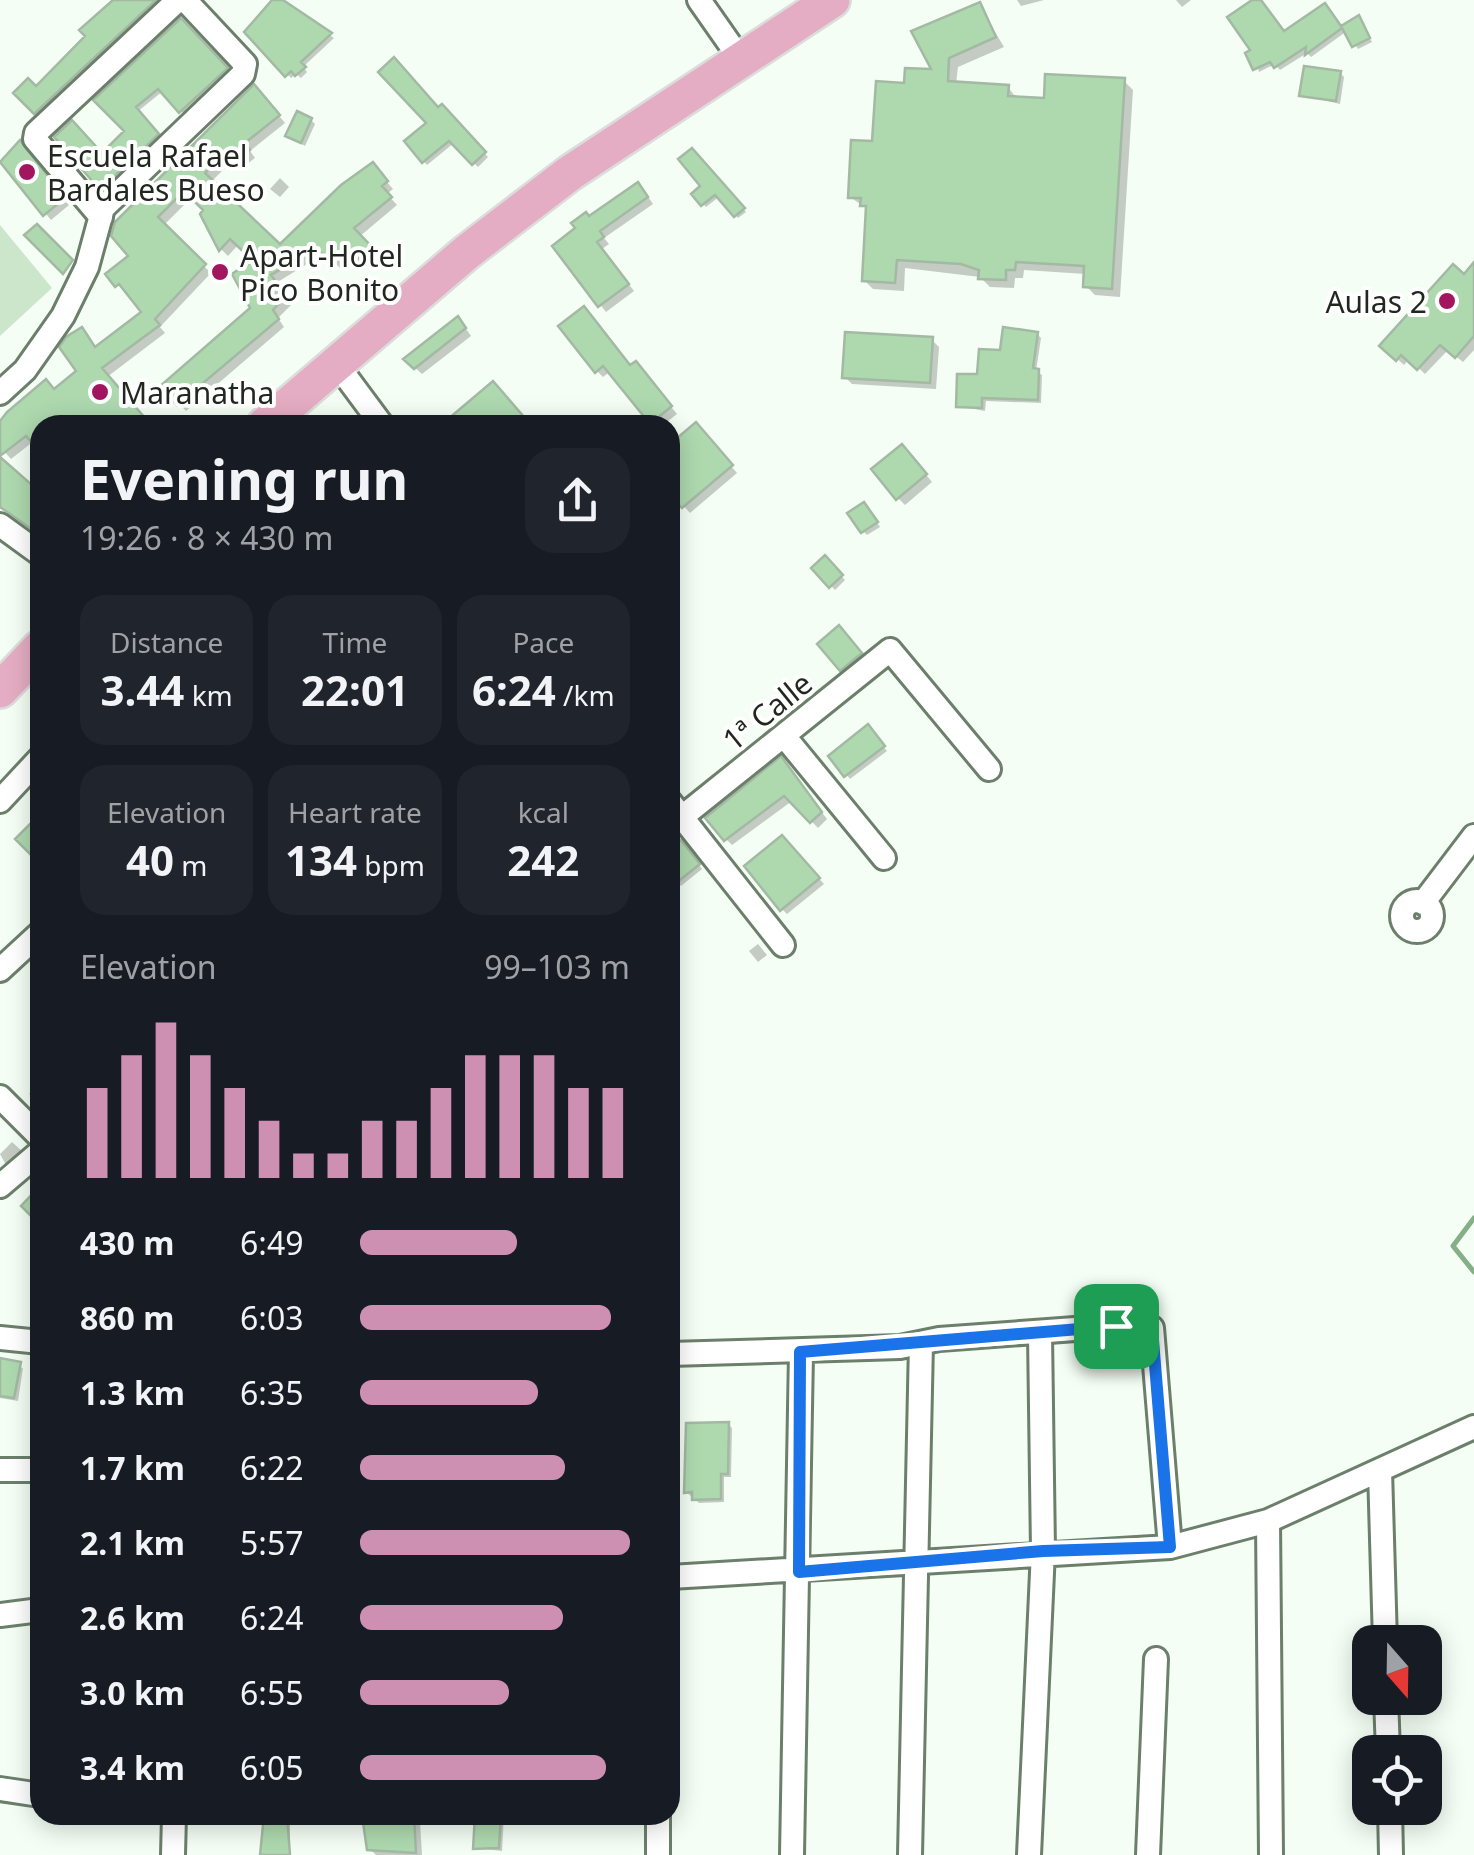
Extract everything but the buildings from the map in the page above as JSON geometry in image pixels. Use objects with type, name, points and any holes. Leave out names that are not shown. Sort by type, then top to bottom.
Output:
[{"type":"main road","points":[[276,415],[467,252],[570,174],[832,0]]},
{"type":"main road","points":[[0,690],[30,658]]},
{"type":"street","points":[[101,217],[36,139],[38,128],[177,0]]},
{"type":"street","points":[[0,394],[26,370],[62,316],[87,266],[103,208],[244,74],[244,64],[186,0]]},
{"type":"street","points":[[699,0],[741,60]]},
{"type":"street","points":[[336,363],[375,415]]},
{"type":"street","points":[[0,525],[30,547]]},
{"type":"street","name":"1ª Calle","points":[[680,806],[784,736],[890,650],[989,768]]},
{"type":"street","points":[[784,736],[884,858]]},
{"type":"street","points":[[0,802],[30,769]]},
{"type":"street","points":[[680,814],[782,944]]},
{"type":"street","points":[[1423,903],[1474,836]]},
{"type":"street","points":[[0,970],[30,942]]},
{"type":"street","points":[[0,1097],[30,1127]]},
{"type":"street","points":[[0,1186],[30,1160]]},
{"type":"street","points":[[680,1354],[800,1352],[1116,1326],[1152,1328],[1170,1547]]},
{"type":"street","points":[[1029,1855],[1043,1551],[1040,1334]]},
{"type":"street","points":[[0,1338],[30,1341]]},
{"type":"street","points":[[910,1855],[921,1343]]},
{"type":"street","points":[[792,1855],[800,1352]]},
{"type":"street","points":[[680,1577],[799,1572],[1043,1551],[1170,1547],[1268,1521],[1474,1427]]},
{"type":"street","points":[[0,1470],[30,1470]]},
{"type":"street","points":[[1380,1470],[1385,1625]]},
{"type":"street","points":[[1268,1521],[1271,1855]]},
{"type":"street","points":[[0,1615],[30,1611]]},
{"type":"street","points":[[1148,1855],[1156,1658]]},
{"type":"street","points":[[0,1789],[30,1794]]},
{"type":"street","points":[[173,1855],[174,1825]]},
{"type":"street","points":[[658,1825],[658,1855]]},
{"type":"street","points":[[1390,1825],[1391,1855]]},
{"type":"green space","points":[[0,225],[52,288],[0,336]]},
{"type":"waterway","points":[[1474,1218],[1453,1246],[1474,1272]]},
{"type":"place","name":"Escuela Rafael Bardales Bueso","points":[[27,172]]},
{"type":"place","name":"Apart-Hotel Pico Bonito","points":[[220,272]]},
{"type":"place","name":"Aulas 2","points":[[1447,301]]},
{"type":"place","name":"Maranatha","points":[[100,392]]},
{"type":"route","points":[[1116,1326],[1152,1328],[1170,1547],[1043,1551],[799,1572],[800,1352],[900,1347],[939,1338],[1116,1326]]}]
